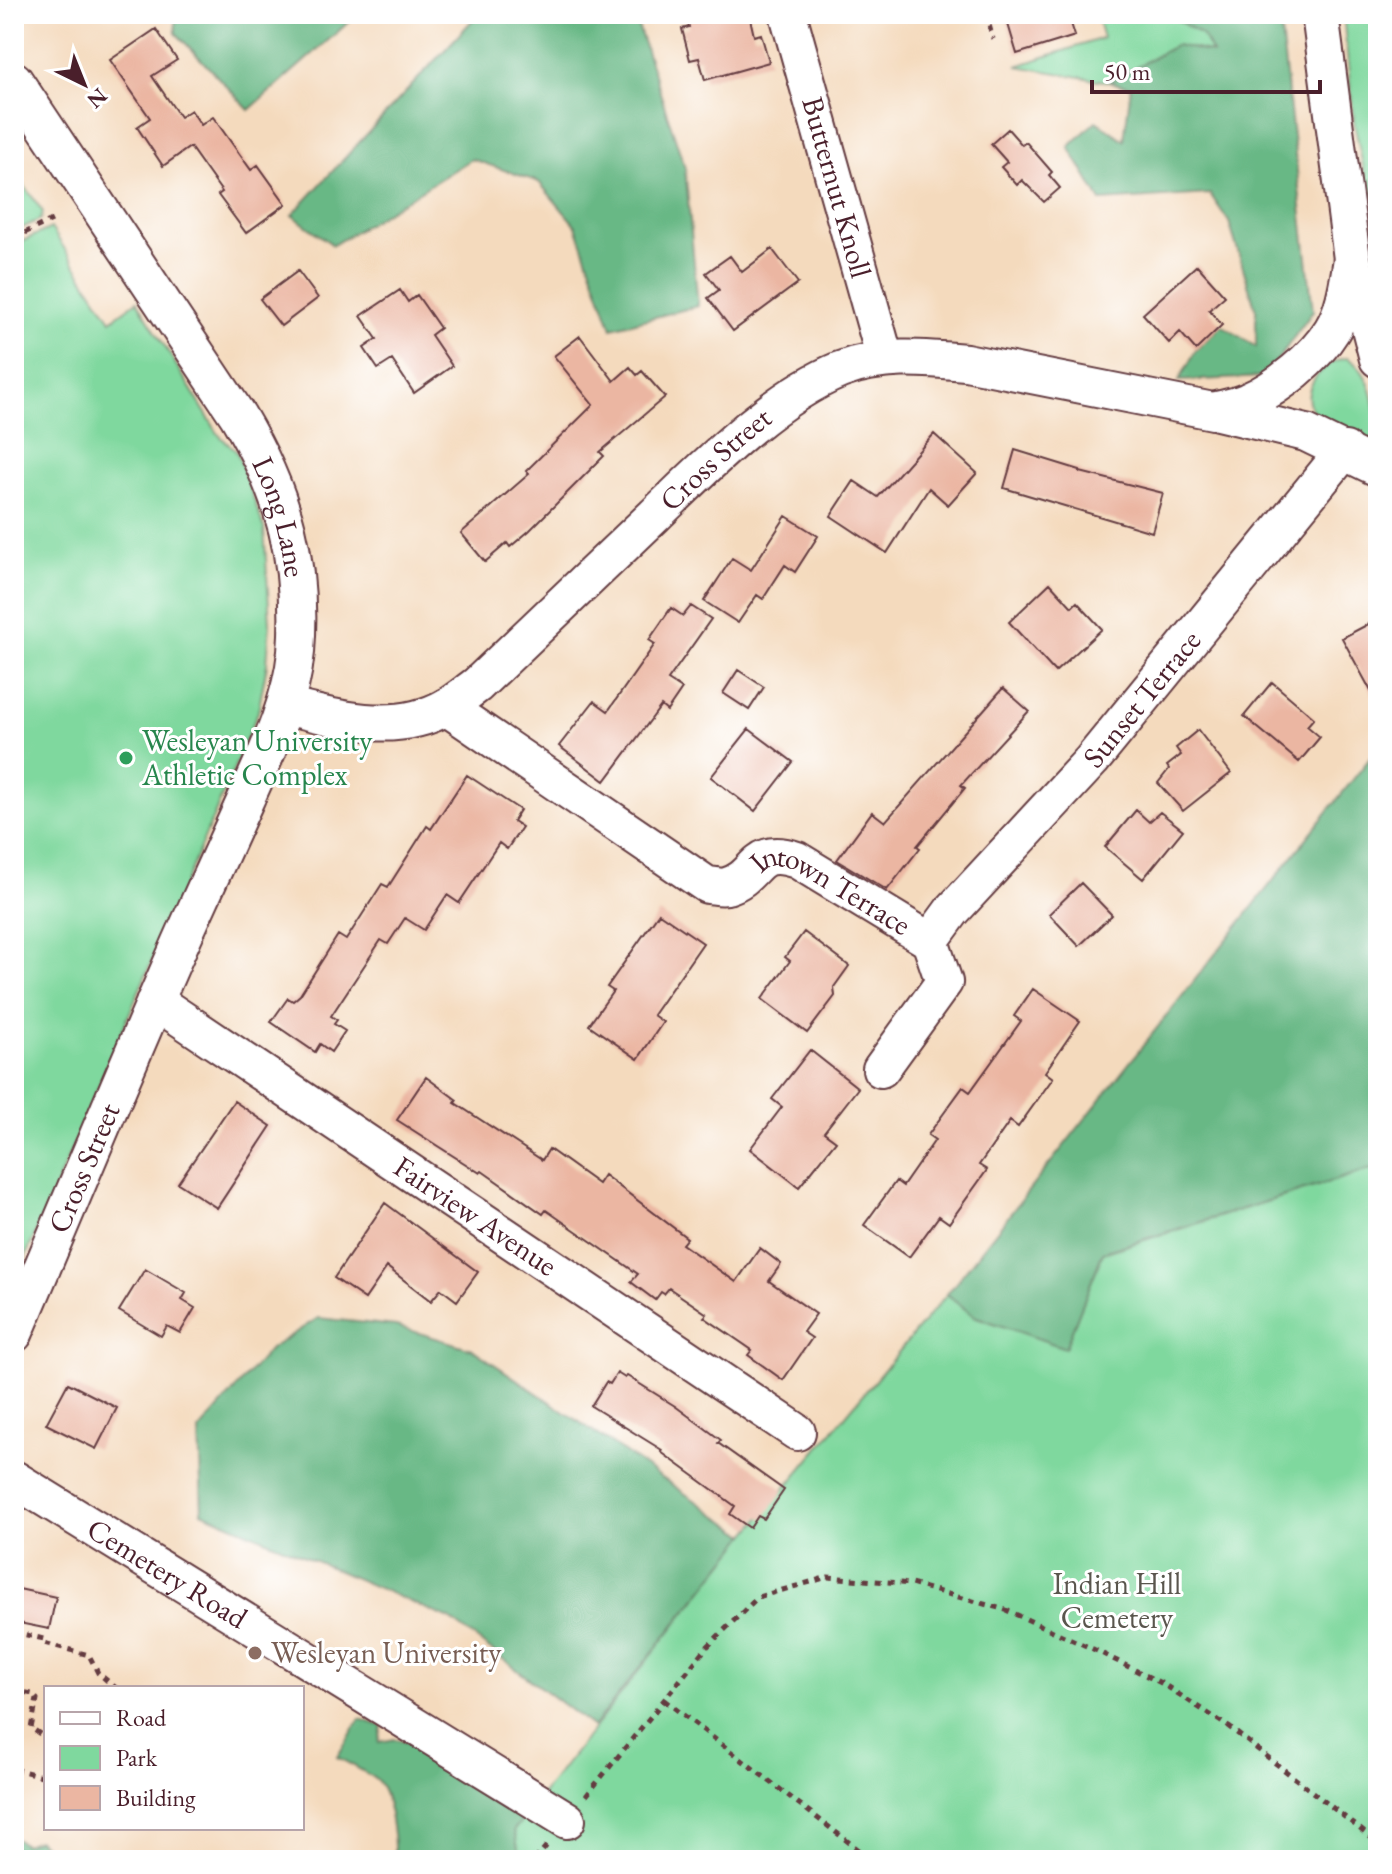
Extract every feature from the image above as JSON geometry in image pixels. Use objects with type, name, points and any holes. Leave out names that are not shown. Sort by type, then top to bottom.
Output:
[{"type":"street","name":"Butternut Knoll","points":[[788,14],[885,359]]},
{"type":"street","points":[[1320,14],[1352,259],[1378,359]]},
{"type":"street","name":"Long Lane","points":[[14,80],[238,416],[262,456],[279,495],[291,540],[297,599],[296,654],[285,706],[264,760],[155,1001]]},
{"type":"street","name":"Cross Street","points":[[1213,411],[1247,402],[1282,381],[1307,359],[1332,330],[1345,298],[1352,259]]},
{"type":"street","name":"Cross Street","points":[[285,706],[345,720],[377,723],[414,719],[446,707],[477,685],[711,462],[763,418],[840,370],[885,359],[926,358],[966,362],[1269,422],[1306,433],[1378,468]]},
{"type":"street","name":"Sunset Terrace","points":[[930,941],[952,911],[1092,760],[1345,450]]},
{"type":"street","name":"Intown Terrace","points":[[446,707],[707,885],[726,887],[761,858],[781,855],[797,860],[930,941],[944,982],[881,1069]]},
{"type":"street","name":"Cross Street","points":[[14,1334],[155,1001]]},
{"type":"street","name":"Fairview Avenue","points":[[155,1001],[797,1432]]},
{"type":"street","name":"Cemetery Road","points":[[14,1479],[567,1820]]},
{"type":"path","points":[[986,14],[993,39]]},
{"type":"path","points":[[14,238],[54,219]]},
{"type":"path","points":[[535,1860],[707,1647],[758,1597],[828,1577],[911,1584],[1006,1610],[1163,1684],[1229,1727],[1378,1843]]},
{"type":"path","points":[[14,1632],[89,1655],[98,1673],[114,1686]]},
{"type":"path","points":[[14,1690],[32,1694],[37,1699],[31,1728],[44,1737]]},
{"type":"path","points":[[664,1700],[872,1860]]},
{"type":"path","points":[[14,1769],[44,1776]]},
{"type":"green space","points":[[175,14],[358,14],[249,110],[176,33]]},
{"type":"green space","points":[[478,14],[634,14],[685,168],[698,306],[612,328],[576,226],[539,182],[472,159],[333,245],[292,215]]},
{"type":"green space","points":[[1096,14],[1167,14],[1202,35],[1213,53],[1176,45],[1109,82],[1017,66],[1103,38]]},
{"type":"green space","points":[[1167,14],[1279,14],[1313,311],[1265,377],[1179,381],[1196,350],[1222,325],[1256,347],[1256,310],[1229,222],[1210,194],[1101,201],[1069,147],[1096,121],[1124,140],[1131,87],[1109,82],[1176,45],[1212,53],[1202,35]]},
{"type":"green space","points":[[1343,14],[1378,14],[1378,194],[1370,200],[1354,122]]},
{"type":"green space","points":[[14,171],[43,212],[41,219],[14,232]]},
{"type":"green space","name":"Wesleyan University Athletic Complex","points":[[51,228],[111,320],[137,301],[219,435],[237,452],[264,528],[270,623],[267,664],[258,712],[14,1284],[14,245]]},
{"type":"green space","points":[[1347,358],[1357,365],[1370,386],[1376,411],[1378,448],[1315,413],[1310,405],[1308,396],[1315,378],[1330,364]]},
{"type":"green space","points":[[1378,748],[1378,1167],[1103,1252],[1065,1348],[974,1316],[947,1294]]},
{"type":"green space","name":"Indian Hill Cemetery","points":[[1378,1167],[1378,1860],[490,1860],[746,1535],[947,1294],[974,1316],[1065,1347],[1103,1253]]},
{"type":"green space","points":[[318,1318],[396,1326],[472,1349],[746,1535],[593,1727],[450,1619],[202,1512],[199,1431],[270,1349]]},
{"type":"green space","points":[[360,1719],[382,1726],[379,1742],[395,1739],[430,1748],[505,1800],[523,1819],[514,1830],[521,1860],[394,1860],[391,1818],[381,1786],[337,1757]]},
{"type":"green space","points":[[14,1838],[25,1845],[38,1840],[54,1855],[52,1860],[14,1860]]},
{"type":"building","points":[[686,14],[749,14],[754,36],[761,34],[769,62],[705,80],[699,58],[690,60],[682,29],[689,27]]},
{"type":"building","points":[[1005,14],[1068,14],[1075,36],[1017,54]]},
{"type":"building","points":[[156,29],[177,60],[152,76],[180,117],[191,110],[201,125],[213,117],[251,170],[258,165],[286,204],[246,233],[218,195],[222,192],[190,147],[163,166],[137,127],[150,118],[110,60]]},
{"type":"building","points":[[1008,129],[1022,145],[1026,142],[1052,172],[1049,175],[1060,188],[1044,202],[1022,180],[1017,185],[1001,167],[1007,162],[991,144]]},
{"type":"building","points":[[772,249],[798,283],[733,331],[708,298],[719,290],[706,273],[730,256],[742,272]]},
{"type":"building","points":[[1197,265],[1225,296],[1209,310],[1222,325],[1196,350],[1180,332],[1169,343],[1143,314]]},
{"type":"building","points":[[298,271],[318,298],[281,326],[260,299]]},
{"type":"building","points":[[400,290],[408,302],[417,295],[440,328],[431,335],[452,366],[414,393],[392,360],[378,369],[364,348],[377,339],[361,316]]},
{"type":"building","points":[[580,336],[614,381],[630,367],[637,375],[642,371],[665,397],[600,452],[604,456],[529,531],[510,547],[507,543],[485,562],[461,533],[529,474],[526,471],[593,405],[554,356]]},
{"type":"building","points":[[934,434],[977,473],[948,505],[929,488],[887,553],[831,516],[854,481],[878,497]]},
{"type":"building","points":[[1015,450],[1080,472],[1163,493],[1152,532],[1004,488]]},
{"type":"building","points":[[786,516],[818,536],[795,572],[785,565],[763,599],[757,595],[738,623],[704,601],[732,558],[751,570]]},
{"type":"building","points":[[1050,583],[1072,607],[1077,602],[1102,629],[1055,672],[1009,622]]},
{"type":"building","points":[[691,606],[711,619],[668,680],[682,689],[667,711],[661,706],[605,781],[559,746],[594,701],[608,711],[655,644],[649,640],[671,608],[683,616]]},
{"type":"building","points":[[1378,619],[1378,704],[1342,638]]},
{"type":"building","points":[[738,670],[764,687],[749,710],[723,693]]},
{"type":"building","points":[[1272,682],[1314,718],[1307,726],[1320,737],[1299,762],[1244,716]]},
{"type":"building","points":[[1003,688],[1029,711],[961,785],[965,788],[917,846],[920,848],[887,890],[837,860],[872,812],[885,822]]},
{"type":"building","points":[[749,729],[793,762],[755,811],[711,777]]},
{"type":"building","points":[[1198,730],[1231,773],[1183,811],[1158,783],[1169,769],[1167,766],[1181,755],[1176,748]]},
{"type":"building","points":[[467,775],[520,810],[513,821],[522,827],[507,849],[499,843],[459,903],[447,895],[424,930],[405,918],[388,944],[381,940],[331,1016],[337,1020],[334,1024],[345,1031],[331,1052],[320,1044],[315,1052],[271,1022],[288,998],[293,1001],[300,995],[338,935],[346,940],[382,884],[388,887],[427,826],[431,829]]},
{"type":"building","points":[[1136,810],[1149,822],[1160,812],[1183,830],[1143,879],[1105,847]]},
{"type":"building","points":[[1081,883],[1112,915],[1079,946],[1049,914]]},
{"type":"building","points":[[659,913],[703,943],[653,1015],[663,1022],[638,1059],[589,1025],[613,991],[607,987]]},
{"type":"building","points":[[804,932],[849,966],[834,987],[835,996],[807,1033],[762,999],[790,961],[785,957]]},
{"type":"building","points":[[1033,989],[1080,1021],[1045,1072],[1053,1078],[1018,1127],[1010,1121],[979,1165],[987,1170],[949,1223],[939,1216],[909,1257],[864,1225],[896,1181],[903,1186],[935,1140],[928,1135],[963,1087],[970,1092],[1021,1021],[1014,1016]]},
{"type":"building","points":[[810,1050],[858,1088],[824,1132],[836,1141],[799,1187],[750,1149],[782,1107],[772,1099]]},
{"type":"building","points":[[426,1077],[457,1100],[455,1103],[542,1160],[549,1149],[598,1184],[604,1175],[687,1238],[682,1244],[736,1282],[760,1248],[781,1264],[769,1281],[816,1314],[803,1332],[812,1338],[783,1380],[748,1355],[752,1350],[669,1288],[655,1300],[631,1282],[638,1274],[546,1210],[543,1214],[482,1171],[480,1173],[397,1120]]},
{"type":"building","points":[[234,1101],[271,1126],[217,1208],[178,1183]]},
{"type":"building","points":[[385,1203],[478,1272],[457,1301],[441,1289],[431,1301],[387,1267],[365,1299],[334,1278]]},
{"type":"building","points":[[145,1269],[186,1293],[182,1300],[195,1308],[180,1333],[167,1326],[161,1336],[119,1311]]},
{"type":"building","points":[[617,1373],[675,1406],[721,1440],[718,1443],[784,1490],[764,1519],[758,1516],[750,1528],[730,1514],[735,1506],[662,1450],[591,1406],[606,1382],[610,1384]]},
{"type":"building","points":[[68,1383],[117,1408],[96,1449],[46,1424]]},
{"type":"building","points":[[14,1588],[56,1597],[49,1629],[14,1622]]},
{"type":"place","name":"Wesleyan University Athletic Complex","points":[[126,758]]},
{"type":"place","name":"Wesleyan University","points":[[255,1653]]}]
